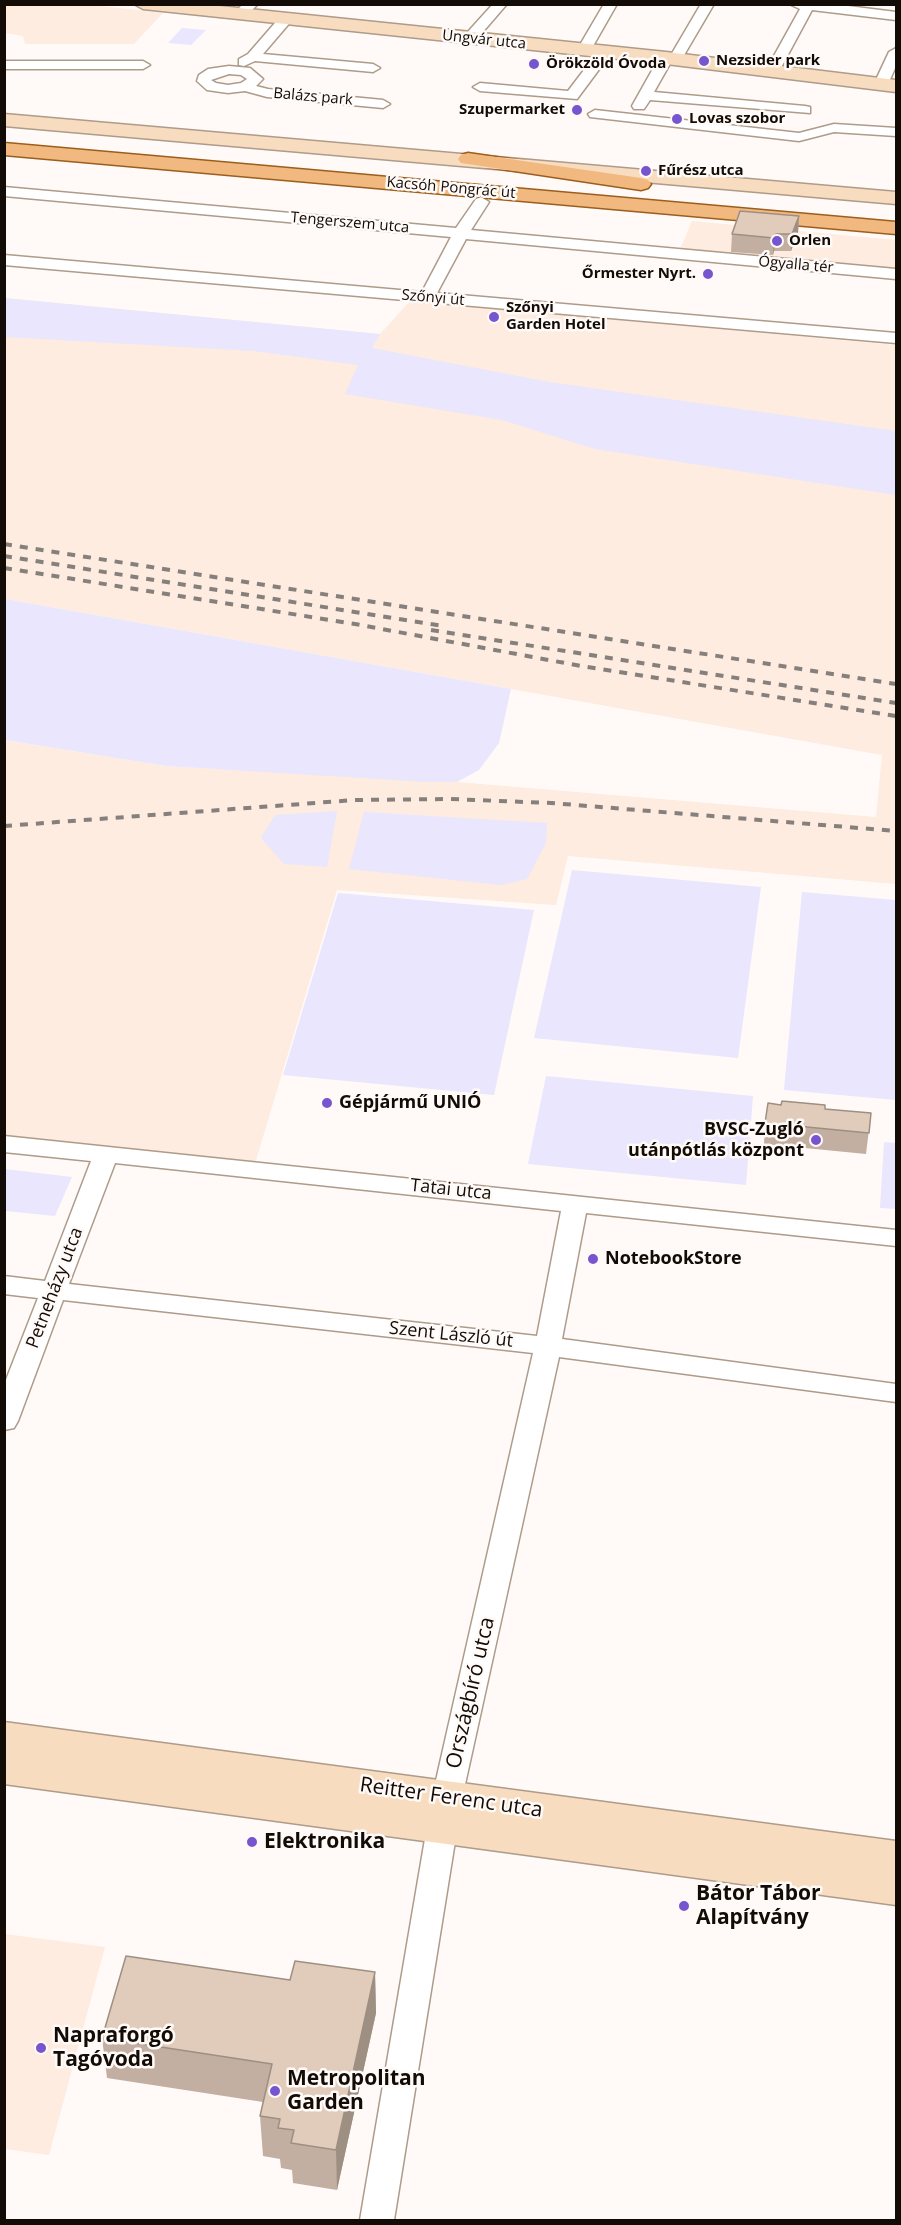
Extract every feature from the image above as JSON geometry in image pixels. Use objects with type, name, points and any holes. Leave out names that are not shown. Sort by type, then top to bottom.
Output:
[{"type":"main road","name":"Kacsóh Pongrác út","points":[[4,137],[773,203],[897,216]]},
{"type":"main road","name":"Kacsóh Pongrác út","points":[[4,149],[897,228]]},
{"type":"main road","points":[[468,159],[773,203]]},
{"type":"main road","points":[[540,196],[614,210],[897,237]]},
{"type":"street","name":"Ungvár utca","points":[[143,4],[246,10],[286,19],[670,59],[889,85]]},
{"type":"street","points":[[482,4],[500,5]]},
{"type":"street","points":[[584,50],[611,4]]},
{"type":"street","points":[[631,118],[708,4]]},
{"type":"street","points":[[470,38],[500,5]]},
{"type":"street","points":[[772,72],[802,5],[897,16]]},
{"type":"street","points":[[238,70],[240,65],[253,57],[286,19]]},
{"type":"street","points":[[480,87],[572,96],[605,52]]},
{"type":"street","points":[[889,85],[897,52]]},
{"type":"street","name":"Balázs park","points":[[253,57],[373,68]]},
{"type":"street","points":[[4,65],[143,65]]},
{"type":"street","name":"Balázs park","points":[[245,87],[255,82],[255,76],[238,70],[213,72],[204,78],[204,81],[219,88],[245,87],[267,93],[382,104]]},
{"type":"street","points":[[554,108],[563,95]]},
{"type":"street","points":[[645,95],[805,110]]},
{"type":"street","points":[[595,114],[800,137],[834,128],[897,132]]},
{"type":"street","name":"Kacsóh Pongrác út","points":[[4,120],[897,198]]},
{"type":"street","points":[[4,204],[11,192]]},
{"type":"street","name":"Tengerszem utca","points":[[11,192],[696,255]]},
{"type":"street","points":[[427,297],[461,233],[481,202]]},
{"type":"street","name":"Ógyalla tér","points":[[696,255],[897,274]]},
{"type":"street","name":"Szőnyi út","points":[[4,260],[897,338]]},
{"type":"street","name":"Tatai utca","points":[[4,1144],[897,1238]]},
{"type":"street","name":"Petneházy utca","points":[[4,1421],[106,1154]]},
{"type":"street","name":"Országbíró utca","points":[[377,2220],[445,1811],[548,1346],[575,1203]]},
{"type":"street","name":"Szent László út","points":[[4,1285],[548,1346],[897,1393]]},
{"type":"street","name":"Reitter Ferenc utca","points":[[4,1738],[897,1887]]},
{"type":"street","name":"Reitter Ferenc utca","points":[[4,1767],[897,1859]]},
{"type":"shaded area","points":[[83,4],[163,13],[134,44],[25,44],[23,36],[5,33],[5,5]]},
{"type":"shaded area","points":[[182,28],[206,30],[191,45],[168,43]]},
{"type":"shaded area","points":[[692,221],[896,240],[896,273],[679,252]]},
{"type":"shaded area","points":[[4,298],[380,334],[372,348],[549,382],[896,431],[896,495],[595,449],[502,420],[345,394],[358,365],[254,351],[5,337]]},
{"type":"shaded area","points":[[5,298],[380,334],[410,301],[896,345],[896,884],[568,856],[556,905],[337,890],[251,1177],[5,1152],[4,740],[166,766],[457,782],[876,817],[882,755],[5,599]]},
{"type":"shaded area","points":[[5,599],[511,689],[499,743],[479,770],[457,782],[427,782],[166,766],[5,740]]},
{"type":"shaded area","points":[[337,811],[327,867],[284,864],[261,838],[275,815]]},
{"type":"shaded area","points":[[364,812],[547,823],[546,843],[527,879],[501,885],[349,869]]},
{"type":"shaded area","points":[[572,870],[761,887],[738,1058],[534,1038]]},
{"type":"shaded area","points":[[802,892],[896,900],[896,1100],[784,1090]]},
{"type":"shaded area","points":[[338,893],[534,910],[494,1095],[283,1075]]},
{"type":"shaded area","points":[[546,1076],[753,1096],[746,1185],[528,1164]]},
{"type":"shaded area","points":[[884,1142],[896,1143],[896,1209],[880,1208]]},
{"type":"shaded area","points":[[5,1169],[72,1177],[55,1216],[5,1211]]},
{"type":"shaded area","name":"Napraforgó Tagóvoda","points":[[5,1934],[105,1947],[49,2155],[5,2149]]},
{"type":"building","points":[[740,211],[799,216],[792,234],[776,234],[774,238],[732,234]]},
{"type":"building","points":[[782,1101],[825,1105],[825,1109],[871,1113],[869,1133],[765,1123],[768,1103],[781,1105]]},
{"type":"building","name":"Metropolitan Garden","points":[[126,1956],[290,1980],[295,1961],[375,1972],[336,2150],[291,2143],[294,2130],[278,2128],[280,2119],[260,2116],[272,2064],[102,2038]]},
{"type":"railway","points":[[4,544],[896,684]]},
{"type":"railway","points":[[4,556],[443,626]]},
{"type":"railway","points":[[4,568],[355,624],[581,666],[896,716]]},
{"type":"railway","points":[[431,630],[896,703]]},
{"type":"railway","points":[[4,826],[355,800],[450,799],[551,803],[896,831]]},
{"type":"place","name":"Nezsider park","points":[[704,61]]},
{"type":"place","name":"Örökzöld Óvoda","points":[[534,64]]},
{"type":"place","name":"Szupermarket","points":[[577,110]]},
{"type":"place","name":"Lovas szobor","points":[[677,119]]},
{"type":"place","name":"Fűrész utca","points":[[646,171]]},
{"type":"place","name":"Orlen","points":[[777,241]]},
{"type":"place","name":"Őrmester Nyrt.","points":[[708,274]]},
{"type":"place","name":"Szőnyi Garden Hotel","points":[[494,317]]},
{"type":"place","name":"Gépjármű UNIÓ","points":[[327,1103]]},
{"type":"place","name":"BVSC-Zugló utánpótlás központ","points":[[816,1140]]},
{"type":"place","name":"NotebookStore","points":[[593,1259]]},
{"type":"place","name":"Elektronika","points":[[252,1842]]},
{"type":"place","name":"Bátor Tábor Alapítvány","points":[[684,1906]]},
{"type":"place","name":"Napraforgó Tagóvoda","points":[[41,2048]]},
{"type":"place","name":"Metropolitan Garden","points":[[275,2091]]}]
